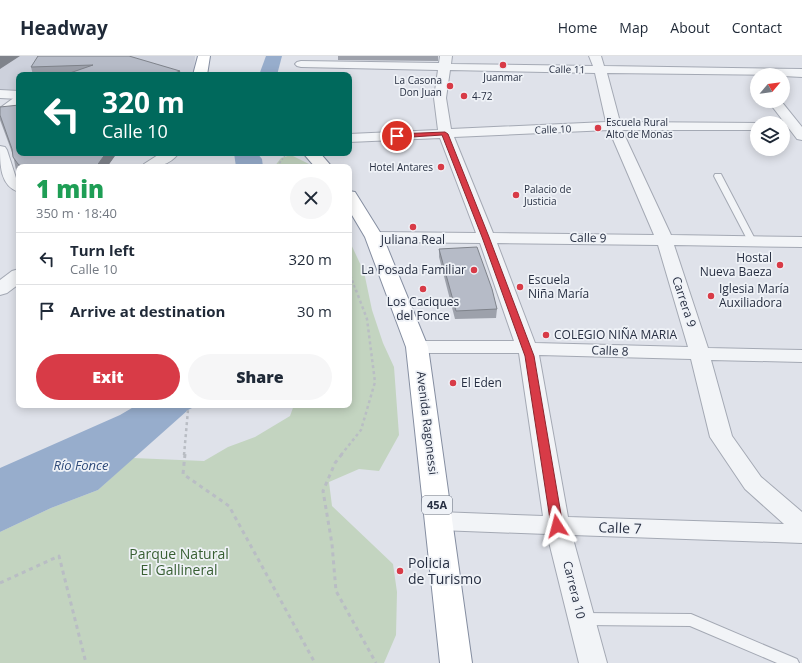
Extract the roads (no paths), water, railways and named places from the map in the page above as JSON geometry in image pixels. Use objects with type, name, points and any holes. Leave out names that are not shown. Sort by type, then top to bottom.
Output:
[{"type":"highway","points":[[201,72],[204,56]]},
{"type":"highway","points":[[314,156],[321,164]]},
{"type":"highway","name":"Avenida Ragonessi","points":[[352,201],[374,236],[417,347],[456,663]]},
{"type":"street","name":"Calle 11","points":[[301,64],[332,65],[445,62],[597,63],[750,76]]},
{"type":"street","name":"Carrera 10","points":[[445,62],[440,98],[445,134],[486,237],[527,348],[557,526],[593,663]]},
{"type":"street","points":[[741,62],[750,72]]},
{"type":"street","name":"Carrera 9","points":[[597,63],[614,126],[664,239],[700,354],[721,437],[753,484],[802,526]]},
{"type":"street","name":"Calle 11","points":[[790,74],[802,73]]},
{"type":"street","points":[[0,94],[16,95]]},
{"type":"street","points":[[0,114],[16,102]]},
{"type":"street","points":[[779,108],[795,128]]},
{"type":"street","name":"Calle 10","points":[[352,138],[614,126],[750,126]]},
{"type":"street","points":[[0,150],[9,180],[16,185]]},
{"type":"street","points":[[139,164],[146,156]]},
{"type":"street","points":[[154,164],[166,156]]},
{"type":"street","name":"Calle 9","points":[[374,236],[802,242]]},
{"type":"street","points":[[0,289],[16,277]]},
{"type":"street","name":"Calle 8","points":[[417,347],[527,348],[802,356]]},
{"type":"street","name":"Calle 7","points":[[439,521],[802,534]]},
{"type":"lane","points":[[718,176],[752,241]]},
{"type":"lane","points":[[581,618],[691,620],[792,663]]},
{"type":"water","points":[[234,156],[260,156],[262,159],[263,164],[236,164]]},
{"type":"water","name":"Río Fonce","points":[[132,408],[192,408],[98,490],[51,508],[0,532],[0,468],[120,415]]},
{"type":"waterway","name":"Río Fonce","points":[[269,72],[274,56]]},
{"type":"place","name":"Juanmar","points":[[503,65]]},
{"type":"place","name":"La Casona Don Juan","points":[[450,86]]},
{"type":"place","name":"4-72","points":[[464,96]]},
{"type":"place","name":"Escuela Rural Alto de Monas","points":[[598,128]]},
{"type":"place","name":"Hotel Antares","points":[[441,167]]},
{"type":"place","name":"Palacio de Justicia","points":[[516,195]]},
{"type":"place","name":"Juliana Real","points":[[413,227]]},
{"type":"place","name":"Hostal Nueva Baeza","points":[[780,265]]},
{"type":"place","name":"La Posada Familiar","points":[[474,270]]},
{"type":"place","name":"Escuela Niña María","points":[[520,287]]},
{"type":"place","name":"Los Caciques del Fonce","points":[[423,289]]},
{"type":"place","name":"Iglesia María Auxiliadora","points":[[711,296]]},
{"type":"place","name":"COLEGIO NIÑA MARIA","points":[[546,335]]},
{"type":"place","name":"El Eden","points":[[453,383]]},
{"type":"place","name":"Policia de Turismo","points":[[400,571]]},
{"type":"park label","name":"Parque Natural El Gallineral","points":[[179,562]]}]
